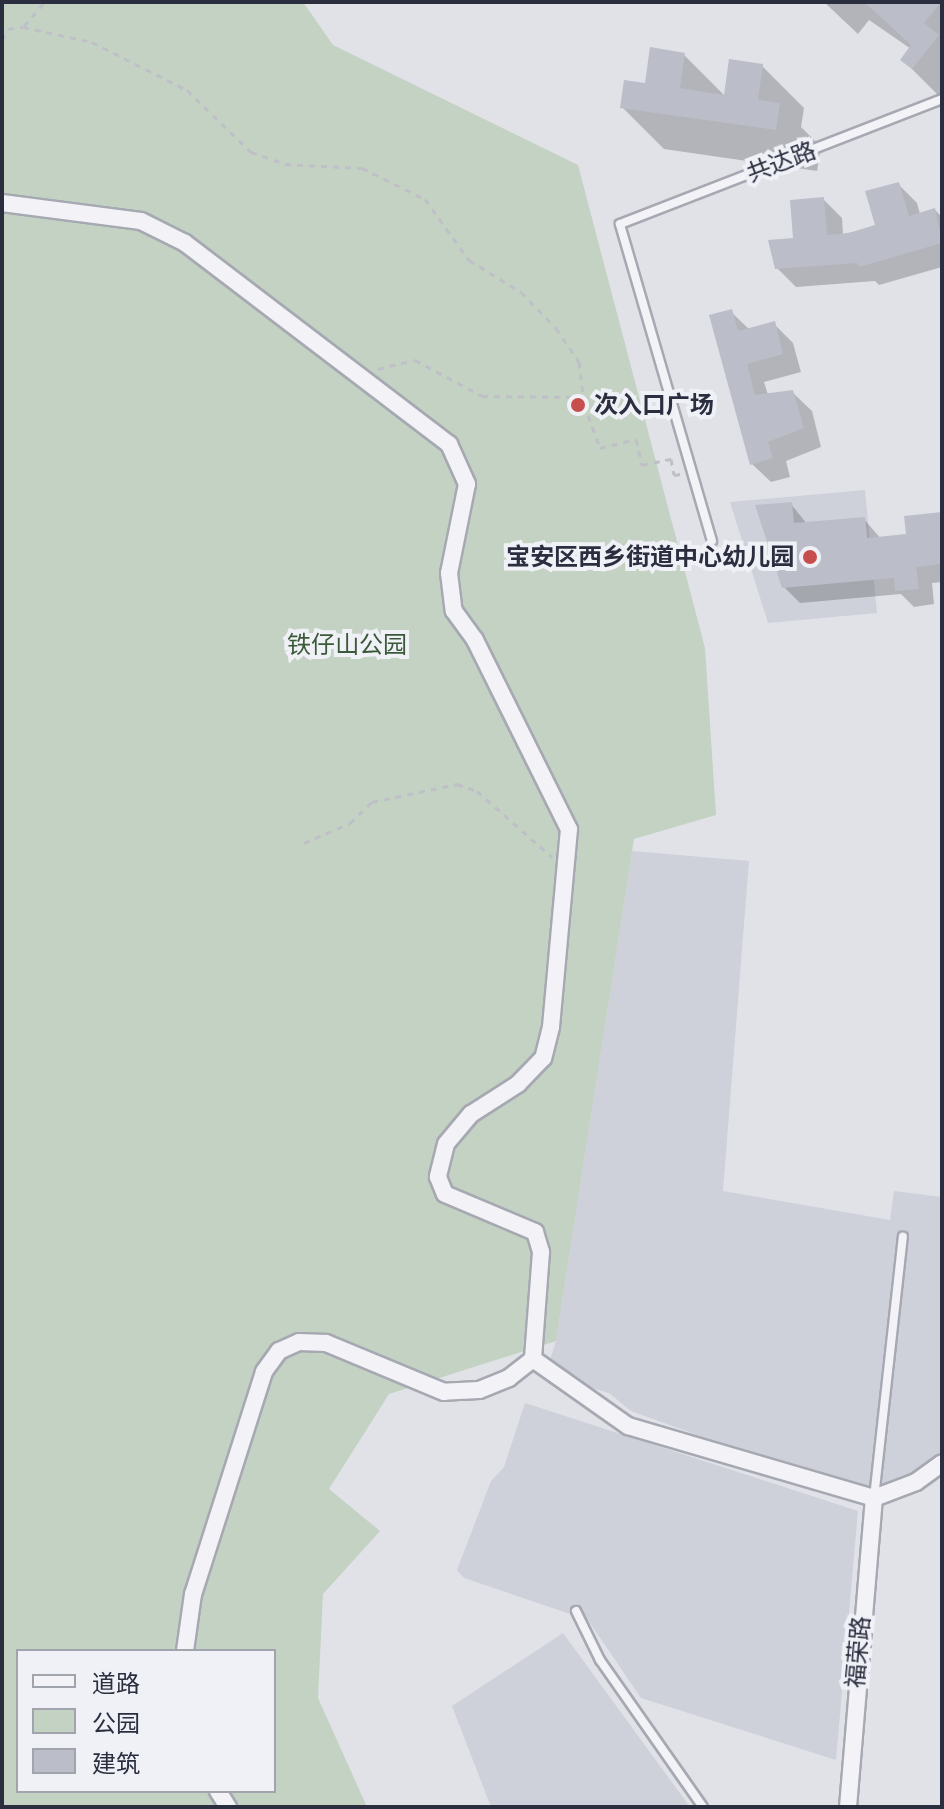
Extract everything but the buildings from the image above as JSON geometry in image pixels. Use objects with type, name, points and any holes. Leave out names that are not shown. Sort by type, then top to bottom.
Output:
[{"type":"street","points":[[2,203],[84,211],[161,230],[206,258],[427,425],[461,463],[467,484],[449,573],[454,611],[562,807],[569,829],[551,1027],[543,1058],[518,1084],[471,1114],[446,1144],[438,1177],[445,1194],[535,1232],[541,1252],[533,1359],[509,1378],[479,1390],[444,1392],[326,1343],[299,1342],[279,1351],[264,1372],[193,1594],[185,1649]]},
{"type":"street","points":[[533,1359],[628,1426],[874,1498],[916,1482],[942,1463]]},
{"type":"street","name":"福荣路","points":[[848,1807],[874,1498]]},
{"type":"lane","name":"共达路","points":[[692,471],[620,224],[942,99]]},
{"type":"lane","points":[[692,471],[712,541]]},
{"type":"lane","points":[[874,1498],[903,1237]]},
{"type":"lane","points":[[576,1611],[600,1660],[703,1807]]},
{"type":"path","points":[[23,27],[45,2]]},
{"type":"path","points":[[2,40],[8,29],[23,27],[92,42],[187,90],[251,152],[285,164],[362,168],[425,199],[469,260],[521,292],[556,328],[579,362],[583,397],[600,448],[636,439],[642,465],[671,459],[674,475],[692,471]]},
{"type":"path","points":[[365,380],[383,366],[415,360],[482,396],[583,397]]},
{"type":"path","points":[[304,843],[350,823],[372,802],[457,784],[477,791],[517,830],[566,865]]},
{"type":"shaded area","name":"宝安区西乡街道中心幼儿园","points":[[865,490],[877,613],[768,623],[730,502]]},
{"type":"shaded area","points":[[632,851],[749,861],[723,1191],[890,1220],[894,1191],[942,1197],[942,1452],[909,1476],[875,1488],[700,1436],[631,1411],[609,1393],[545,1375],[556,1341]]},
{"type":"shaded area","points":[[525,1403],[858,1511],[836,1760],[641,1698],[588,1620],[464,1578],[457,1570],[491,1481],[504,1467]]},
{"type":"shaded area","points":[[563,1633],[690,1807],[491,1807],[452,1706]]},
{"type":"green space","name":"铁仔山公园","points":[[2,2],[303,2],[333,45],[578,165],[705,648],[716,815],[634,839],[556,1341],[389,1394],[329,1489],[380,1531],[323,1594],[318,1698],[367,1807],[2,1807]]},
{"type":"place","name":"次入口广场","points":[[578,405]]},
{"type":"place","name":"宝安区西乡街道中心幼儿园","points":[[810,557]]}]
